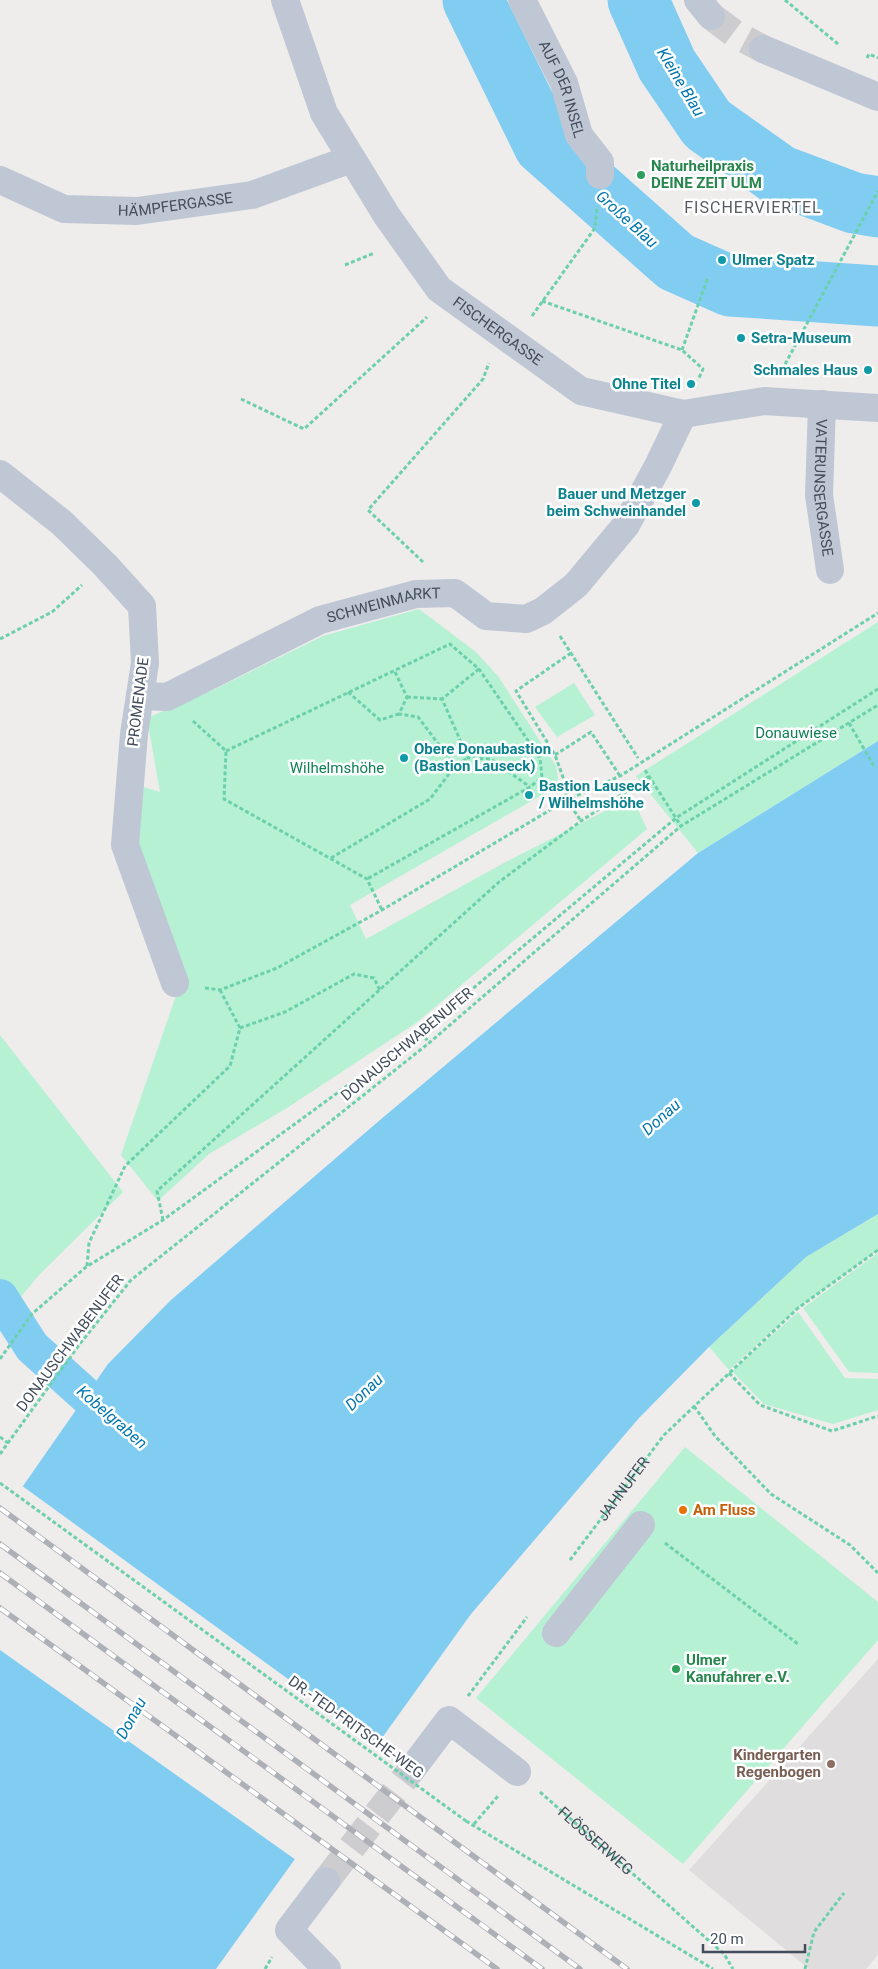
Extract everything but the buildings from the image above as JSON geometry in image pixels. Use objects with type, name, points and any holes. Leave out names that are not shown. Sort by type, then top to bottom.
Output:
[{"type":"street","name":"FISCHERGASSE","points":[[285,0],[324,113],[387,216],[439,289],[581,391],[683,414],[764,401],[878,408]]},
{"type":"street","name":"AUF DER INSEL","points":[[522,0],[564,83],[580,135],[600,162],[600,175]]},
{"type":"street","points":[[763,49],[878,97]]},
{"type":"street","name":"HÄMPFERGASSE","points":[[0,180],[64,209],[137,211],[252,195],[351,159]]},
{"type":"street","name":"VATERUNSERGASSE","points":[[822,404],[818,495],[830,570]]},
{"type":"street","name":"SCHWEINMARKT","points":[[140,696],[167,697],[320,620],[416,594],[455,594],[486,616],[526,619],[543,611],[576,585],[626,525],[683,414]]},
{"type":"street","name":"PROMENADE","points":[[0,474],[62,523],[105,565],[142,606],[145,663],[130,779],[125,845],[174,983]]},
{"type":"street","points":[[556,1633],[641,1525]]},
{"type":"street","points":[[412,1769],[449,1720],[517,1772]]},
{"type":"street","points":[[326,1881],[289,1930],[327,1969]]},
{"type":"path","points":[[785,0],[819,30]]},
{"type":"path","points":[[869,54],[878,58]]},
{"type":"path","points":[[764,401],[782,371],[811,313],[878,191]]},
{"type":"path","points":[[455,594],[368,510],[483,379],[508,337],[542,301],[595,228],[595,217]]},
{"type":"path","points":[[682,350],[708,277]]},
{"type":"path","points":[[241,399],[304,429],[425,320],[439,289]]},
{"type":"path","points":[[542,301],[682,350],[703,369],[683,414]]},
{"type":"path","points":[[0,639],[52,612],[105,565]]},
{"type":"path","points":[[543,611],[572,653],[638,758]]},
{"type":"path","points":[[86,1267],[89,1243],[125,1166],[230,1066],[240,1028],[220,990],[277,968],[382,910],[567,800],[620,776],[878,613]]},
{"type":"path","points":[[226,751],[348,692],[395,672],[450,644],[478,669],[540,758],[542,777],[530,787],[367,879]]},
{"type":"path","points":[[572,653],[516,691],[555,755],[564,780],[567,800],[581,821]]},
{"type":"path","points":[[407,697],[442,699],[478,669]]},
{"type":"path","points":[[395,672],[407,697]]},
{"type":"path","points":[[0,1359],[32,1314],[86,1267],[163,1220],[421,1032],[676,818],[878,689]]},
{"type":"path","points":[[348,692],[380,720],[399,714],[418,717],[455,766]]},
{"type":"path","points":[[167,697],[226,751],[224,799],[367,879],[382,910]]},
{"type":"path","points":[[399,714],[407,697]]},
{"type":"path","points":[[442,699],[468,758]]},
{"type":"path","name":"DONAUSCHWABENUFER","points":[[0,1454],[40,1402],[79,1345],[131,1280],[429,1042],[681,826],[878,705]]},
{"type":"path","points":[[849,723],[875,768]]},
{"type":"path","points":[[555,755],[591,732],[620,776]]},
{"type":"path","points":[[330,858],[430,799],[455,766],[468,758],[491,759],[530,787]]},
{"type":"path","points":[[646,770],[681,826]]},
{"type":"path","points":[[163,1220],[157,1191],[499,882],[581,821],[650,776]]},
{"type":"path","points":[[240,1028],[285,1012],[354,974],[374,978],[380,991]]},
{"type":"path","points":[[421,1032],[429,1042]]},
{"type":"path","name":"JAHNUFER","points":[[566,1565],[664,1435],[798,1308],[878,1250]]},
{"type":"path","points":[[729,1373],[760,1405],[832,1431],[878,1416]]},
{"type":"path","points":[[694,1406],[715,1436],[772,1494],[850,1545],[878,1573]]},
{"type":"path","points":[[0,1437],[8,1443]]},
{"type":"path","name":"DR.-TED-FRITSCHE-WEG","points":[[0,1483],[466,1821],[714,1969]]},
{"type":"path","points":[[618,1496],[641,1525],[798,1644]]},
{"type":"path","points":[[449,1720],[531,1612]]},
{"type":"path","name":"FLÖSSERWEG","points":[[517,1772],[724,1954],[733,1969]]},
{"type":"path","points":[[805,1969],[814,1932],[844,1893]]},
{"type":"shaded area","name":"Kindergarten Regenbogen","points":[[878,1659],[878,1955],[866,1969],[809,1969],[689,1870]]},
{"type":"green space","name":"Wilhelmshöhe","points":[[419,609],[476,652],[498,676],[556,766],[558,779],[554,788],[350,905],[366,939],[502,864],[632,797],[647,829],[416,1023],[287,1108],[209,1154],[158,1201],[121,1155],[182,978],[132,845],[137,785],[160,792],[147,718],[213,690],[323,636]]},
{"type":"green space","name":"Donauwiese","points":[[878,622],[878,741],[698,853],[636,776]]},
{"type":"green space","points":[[574,683],[595,715],[557,737],[535,707]]},
{"type":"green space","points":[[0,1035],[123,1192],[39,1275],[0,1322]]},
{"type":"green space","points":[[878,1214],[878,1250],[798,1308],[729,1370],[709,1347],[806,1257]]},
{"type":"green space","points":[[878,1253],[878,1373],[849,1372],[803,1308]]},
{"type":"green space","points":[[798,1312],[845,1378],[878,1379],[878,1410],[833,1424],[764,1404],[732,1371]]},
{"type":"green space","name":"Ulmer Kanufahrer e.V.","points":[[685,1447],[878,1602],[878,1640],[683,1864],[476,1698]]},
{"type":"water","name":"Donau","points":[[878,741],[878,1214],[806,1257],[709,1347],[639,1418],[471,1614],[216,1969],[0,1969],[0,1519],[108,1364],[171,1300],[380,1120],[698,853]]},
{"type":"pier","points":[[21,1485],[379,1745],[296,1860],[0,1650],[0,1515]]},
{"type":"waterway","name":"Große Blau","points":[[473,0],[544,145],[676,262],[730,286],[878,296]]},
{"type":"waterway","name":"Kleine Blau","points":[[638,0],[667,65],[707,124],[779,175],[854,203],[878,207]]},
{"type":"waterway","name":"Kobelgraben","points":[[0,1297],[32,1347],[122,1428]]},
{"type":"tunnel","points":[[711,16],[735,34],[763,49]]},
{"type":"tunnel","points":[[326,1881],[412,1769]]},
{"type":"railway","points":[[0,1508],[627,1969]]},
{"type":"railway","points":[[0,1544],[580,1969]]},
{"type":"railway","points":[[0,1573],[542,1969]]},
{"type":"railway","points":[[0,1608],[497,1969]]},
{"type":"place","name":"Naturheilpraxis DEINE ZEIT ULM","points":[[641,175]]},
{"type":"place","name":"Ulmer Spatz","points":[[722,260]]},
{"type":"place","name":"Setra-Museum","points":[[741,338]]},
{"type":"place","name":"Schmales Haus","points":[[868,370]]},
{"type":"place","name":"Ohne Titel","points":[[691,384]]},
{"type":"place","name":"Bauer und Metzger beim Schweinhandel","points":[[696,503]]},
{"type":"place","name":"Obere Donaubastion (Bastion Lauseck)","points":[[404,758]]},
{"type":"place","name":"Bastion Lauseck / Wilhelmshöhe","points":[[529,795]]},
{"type":"place","name":"Am Fluss","points":[[683,1510]]},
{"type":"place","name":"Ulmer Kanufahrer e.V.","points":[[676,1669]]},
{"type":"place","name":"Kindergarten Regenbogen","points":[[831,1764]]},
{"type":"district","name":"FISCHERVIERTEL","points":[[753,207]]}]
